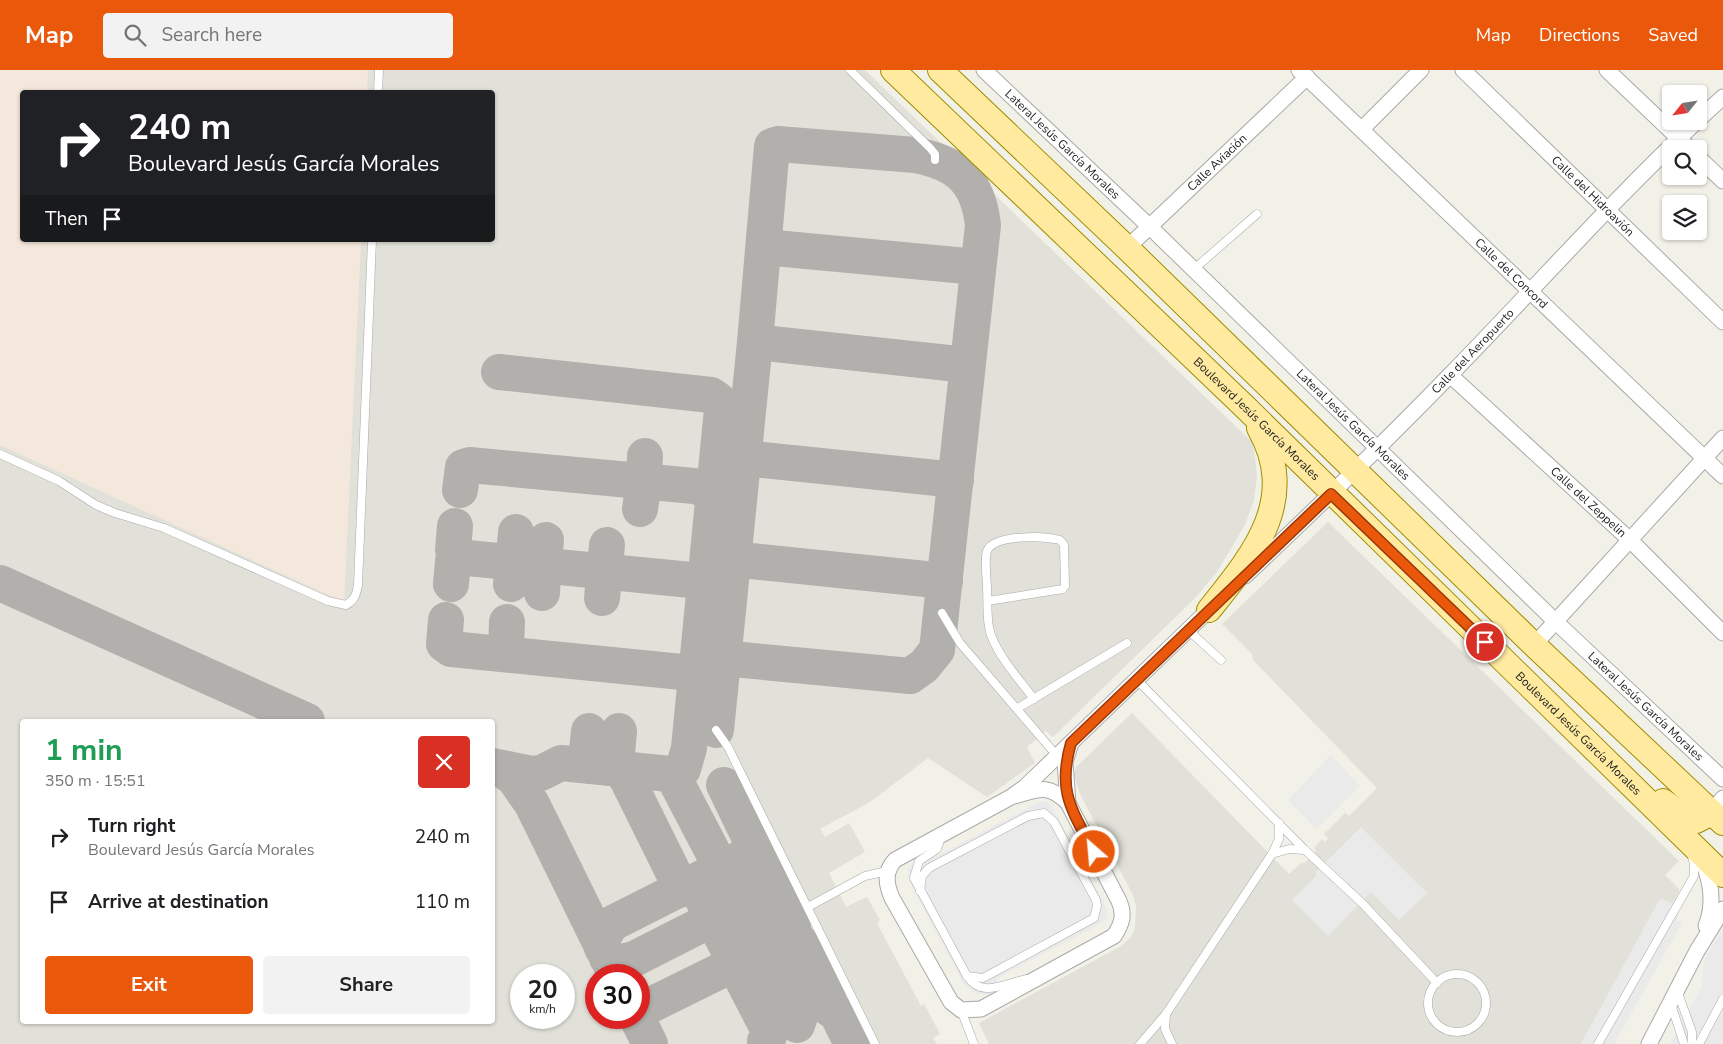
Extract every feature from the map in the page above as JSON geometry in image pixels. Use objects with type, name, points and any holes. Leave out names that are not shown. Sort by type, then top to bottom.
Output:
[{"type":"main road","name":"Boulevard Jesús García Morales","points":[[893,70],[1244,406],[1331,494],[1611,763],[1723,875]]},
{"type":"main road","points":[[940,70],[1127,248],[1534,645],[1719,811],[1701,820],[1689,819],[1611,763]]},
{"type":"main road","points":[[1048,218],[1107,255],[1114,256],[1127,248]]},
{"type":"main road","points":[[1209,610],[1246,565],[1262,536],[1272,508],[1275,483],[1270,449],[1258,425],[1244,406]]},
{"type":"street","name":"Lateral Jesús García Morales","points":[[984,70],[1150,227],[1376,449],[1556,622],[1723,779]]},
{"type":"street","points":[[1362,129],[1421,70]]},
{"type":"street","name":"Calle del Hidroavión","points":[[1463,70],[1723,322]]},
{"type":"street","points":[[1607,70],[1680,140]]},
{"type":"street","name":"Calle Aviación","points":[[1127,248],[1303,74]]},
{"type":"street","name":"Calle del Concord","points":[[1303,74],[1723,476]]},
{"type":"street","name":"Calle del Aeropuerto","points":[[1708,111],[1723,97]]},
{"type":"street","name":"Calle del Aeropuerto","points":[[1061,759],[1071,743],[1331,494],[1450,375],[1606,210],[1662,163]]},
{"type":"street","points":[[1707,166],[1723,181]]},
{"type":"street","name":"Calle del Zeppelin","points":[[1450,375],[1630,540],[1723,633]]},
{"type":"street","points":[[1534,645],[1723,438]]},
{"type":"street","points":[[1011,797],[1046,789],[1058,793],[1068,803],[1119,901],[1123,915],[1120,927],[1114,936],[981,1009],[974,1011],[961,1010],[947,996],[892,898],[886,880],[887,871],[895,860],[1011,797],[1061,759],[1068,803]]},
{"type":"street","points":[[1696,951],[1711,914],[1712,898],[1707,870],[1700,853]]},
{"type":"street","points":[[1649,1044],[1696,951],[1723,909]]},
{"type":"lane","points":[[378,90],[379,70]]},
{"type":"lane","points":[[850,70],[930,148],[935,160]]},
{"type":"lane","points":[[1193,270],[1257,214]]},
{"type":"lane","points":[[0,454],[60,481],[96,505],[115,514],[164,528],[328,601],[346,605],[352,602],[358,585],[372,242]]},
{"type":"lane","points":[[988,601],[1063,589],[1065,586],[1064,545],[1060,540],[1017,538],[993,543],[987,551],[988,601],[990,633],[995,644],[1034,700]]},
{"type":"lane","points":[[942,613],[960,643],[1061,759]]},
{"type":"lane","points":[[1188,630],[1221,660]]},
{"type":"lane","points":[[1018,708],[1127,643]]},
{"type":"lane","points":[[1137,680],[1306,850],[1363,904],[1437,983]]},
{"type":"lane","points":[[716,730],[728,747],[875,1044]]},
{"type":"lane","points":[[920,891],[922,876],[929,868],[1020,820],[1040,812],[1050,816],[1054,822],[1096,900],[1097,906],[1094,918],[983,978],[966,976]]},
{"type":"lane","points":[[1140,1044],[1166,1014],[1272,854],[1279,839],[1279,823]]},
{"type":"lane","points":[[1598,1044],[1694,876],[1693,857],[1679,832]]},
{"type":"lane","points":[[942,835],[937,849],[919,861],[914,878],[966,976],[974,986],[982,989],[1042,976]]},
{"type":"lane","points":[[1272,854],[1289,849],[1306,850]]},
{"type":"lane","points":[[808,907],[865,876],[887,871]]},
{"type":"lane","points":[[1453,974],[1462,975],[1479,984],[1486,1000],[1482,1018],[1476,1026],[1458,1032],[1440,1026],[1430,1010],[1429,1000],[1437,983],[1453,974]]},
{"type":"lane","points":[[1673,994],[1684,1044]]},
{"type":"lane","points":[[1673,994],[1692,1032],[1692,1044]]},
{"type":"lane","points":[[1699,1044],[1723,999]]},
{"type":"lane","points":[[961,1010],[974,1044]]},
{"type":"lane","points":[[1166,1014],[1166,1030],[1172,1044]]},
{"type":"shaded area","points":[[0,70],[368,70],[367,90],[20,90],[20,242],[361,242],[344,602],[0,445]]},
{"type":"shaded area","points":[[368,70],[865,70],[1253,443],[1257,475],[1254,500],[1245,525],[1217,572],[1196,597],[1053,737],[1046,731],[1027,747],[1035,763],[987,797],[928,758],[870,802],[820,829],[825,837],[849,823],[865,852],[829,873],[846,907],[867,897],[880,920],[877,923],[921,1006],[924,1004],[940,1034],[933,1038],[937,1044],[0,1044],[0,445],[344,602],[361,242],[495,242],[495,90],[367,90]]},
{"type":"shaded area","points":[[1328,522],[1679,861],[1665,875],[1680,890],[1672,904],[1660,899],[1581,1044],[989,1044],[979,1023],[1121,946],[1130,938],[1135,928],[1136,906],[1133,895],[1080,794],[1074,775],[1076,767],[1132,713],[1289,874],[1302,862],[1304,864],[1316,851],[1314,848],[1322,839],[1325,842],[1328,839],[1324,834],[1345,813],[1349,816],[1377,788],[1253,660],[1252,654],[1222,624]]},
{"type":"shaded area","points":[[1331,755],[1360,786],[1316,829],[1288,800]]},
{"type":"shaded area","points":[[1046,801],[1052,806],[1107,909],[1107,918],[1100,924],[996,979],[1001,988],[988,995],[974,993],[963,983],[909,882],[908,870],[915,860],[929,852],[933,858],[1037,803]]},
{"type":"shaded area","points":[[1361,827],[1427,893],[1399,920],[1371,892],[1328,936],[1292,900],[1316,876],[1316,872]]},
{"type":"shaded area","points":[[1661,898],[1672,904],[1669,909],[1679,915],[1676,920],[1682,923],[1614,1044],[1581,1044]]},
{"type":"shaded area","points":[[1723,928],[1723,1044],[1670,1044],[1701,988],[1705,958]]},
{"type":"taxiway","points":[[716,730],[755,342],[772,146],[778,144],[915,155],[943,163],[963,176],[971,186],[976,197],[983,225],[937,650],[924,666],[910,676],[722,658]]},
{"type":"taxiway","points":[[764,247],[977,267]]},
{"type":"taxiway","points":[[755,342],[967,365]]},
{"type":"taxiway","points":[[495,767],[532,774],[541,773],[561,763],[670,774],[683,769],[689,748],[722,409],[718,400],[711,395],[499,372]]},
{"type":"taxiway","points":[[640,509],[643,489],[649,482],[644,476],[645,456]]},
{"type":"taxiway","points":[[744,458],[956,480]]},
{"type":"taxiway","points":[[460,490],[463,467],[470,465],[694,486],[706,489],[713,501]]},
{"type":"taxiway","points":[[455,526],[453,550],[457,557]]},
{"type":"taxiway","points":[[511,584],[513,569],[518,563],[514,556],[516,532]]},
{"type":"taxiway","points":[[542,593],[543,570],[550,566],[544,560],[546,540]]},
{"type":"taxiway","points":[[602,598],[604,577],[598,570],[605,565],[607,545]]},
{"type":"taxiway","points":[[451,584],[453,561],[457,557],[691,580],[700,577],[706,570]]},
{"type":"taxiway","points":[[732,559],[945,581]]},
{"type":"taxiway","points":[[0,583],[303,719]]},
{"type":"taxiway","points":[[446,620],[444,644],[451,649],[682,672],[693,668],[697,661]]},
{"type":"taxiway","points":[[507,622],[506,650],[512,655]]},
{"type":"taxiway","points":[[589,731],[586,760],[591,766]]},
{"type":"taxiway","points":[[611,768],[616,764],[619,731]]},
{"type":"taxiway","points":[[616,764],[627,779],[679,884],[679,890]]},
{"type":"taxiway","points":[[499,768],[513,777],[532,804],[611,964]]},
{"type":"taxiway","points":[[672,774],[718,862],[716,871]]},
{"type":"taxiway","points":[[724,785],[754,847],[753,852],[759,857],[793,927],[793,935]]},
{"type":"taxiway","points":[[602,948],[603,938],[611,924],[753,852]]},
{"type":"taxiway","points":[[720,869],[727,872],[763,943],[759,951],[767,952],[771,958],[800,1016],[797,1025]]},
{"type":"taxiway","points":[[690,884],[697,888],[731,955],[732,962],[730,966],[735,967],[739,973],[769,1031],[769,1036],[765,1041]]},
{"type":"taxiway","points":[[607,958],[617,963],[634,959],[697,927]]},
{"type":"taxiway","points":[[793,935],[798,939],[816,970],[827,994],[830,1009]]},
{"type":"taxiway","points":[[650,1005],[793,935]]},
{"type":"taxiway","points":[[830,1009],[836,1012],[852,1044]]},
{"type":"taxiway","points":[[642,1029],[650,1044]]},
{"type":"route","points":[[1094,852],[1068,803],[1065,784],[1066,762],[1071,743],[1331,494],[1485,642]]}]
